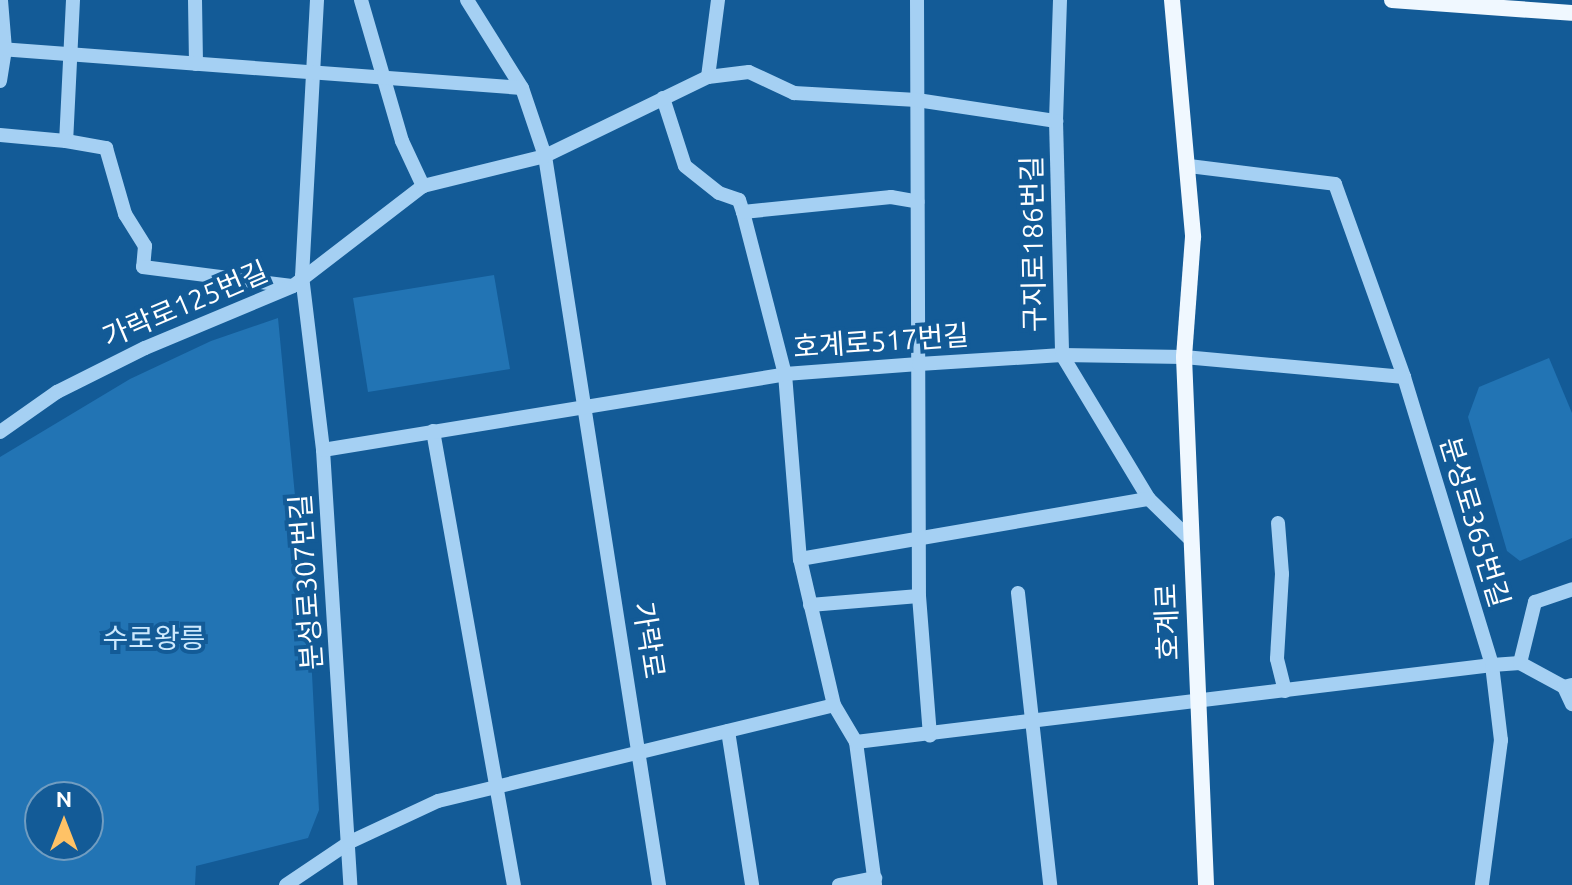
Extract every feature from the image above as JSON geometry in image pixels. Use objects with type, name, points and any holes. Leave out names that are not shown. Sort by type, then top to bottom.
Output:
[{"type":"main road","name":"호계로","points":[[1172,0],[1193,237],[1184,357],[1206,885]]},
{"type":"main road","points":[[1392,0],[1572,13]]},
{"type":"street","points":[[0,81],[1,0]]},
{"type":"street","points":[[66,141],[73,0]]},
{"type":"street","points":[[195,0],[196,64]]},
{"type":"street","name":"분성로307번길","points":[[317,0],[297,281],[323,450],[350,842],[350,885]]},
{"type":"street","points":[[361,0],[387,78],[402,141],[423,186]]},
{"type":"street","name":"가락로","points":[[467,0],[522,88],[545,156],[641,752],[659,885]]},
{"type":"street","points":[[708,77],[718,0]]},
{"type":"street","points":[[917,0],[922,540],[919,596],[930,736]]},
{"type":"street","name":"구지로186번길","points":[[1060,0],[1056,121],[1062,355],[1149,499],[1191,540]]},
{"type":"street","points":[[1559,0],[1572,13]]},
{"type":"street","points":[[2,49],[522,88]]},
{"type":"street","name":"가락로125번길","points":[[0,432],[57,392],[132,354],[297,281],[423,186],[545,156],[708,77],[749,72],[794,93],[917,100],[1056,121]]},
{"type":"street","points":[[663,98],[685,166],[719,193],[739,200],[785,374],[800,559],[834,705],[856,742],[875,881],[839,885]]},
{"type":"street","points":[[0,135],[106,148],[125,214],[145,246],[143,267],[297,281]]},
{"type":"street","name":"분성로365번길","points":[[1189,166],[1335,184],[1404,377],[1492,665],[1501,740],[1482,885]]},
{"type":"street","points":[[743,212],[891,197],[918,202]]},
{"type":"street","name":"호계로517번길","points":[[584,404],[785,374],[1062,355],[1184,357]]},
{"type":"street","points":[[1184,357],[1404,377]]},
{"type":"street","points":[[323,450],[584,404]]},
{"type":"street","points":[[433,431],[514,885]]},
{"type":"street","points":[[800,559],[1149,499]]},
{"type":"street","points":[[1278,523],[1282,574],[1277,659],[1285,691]]},
{"type":"street","points":[[1520,663],[1535,602],[1572,589]]},
{"type":"street","points":[[1018,593],[1050,885]]},
{"type":"street","points":[[810,605],[919,596]]},
{"type":"street","points":[[856,742],[930,736],[1034,720],[1520,663],[1568,686],[1572,704]]},
{"type":"street","points":[[286,885],[350,842],[438,801],[834,705]]},
{"type":"street","points":[[728,731],[752,885]]},
{"type":"green space","points":[[494,275],[510,369],[368,392],[353,298]]},
{"type":"green space","name":"수로왕릉","points":[[278,318],[312,674],[319,810],[308,838],[196,866],[195,885],[0,885],[0,457],[130,379],[211,341]]},
{"type":"green space","points":[[1549,358],[1572,413],[1572,538],[1520,561],[1507,551],[1468,417],[1479,387]]}]
